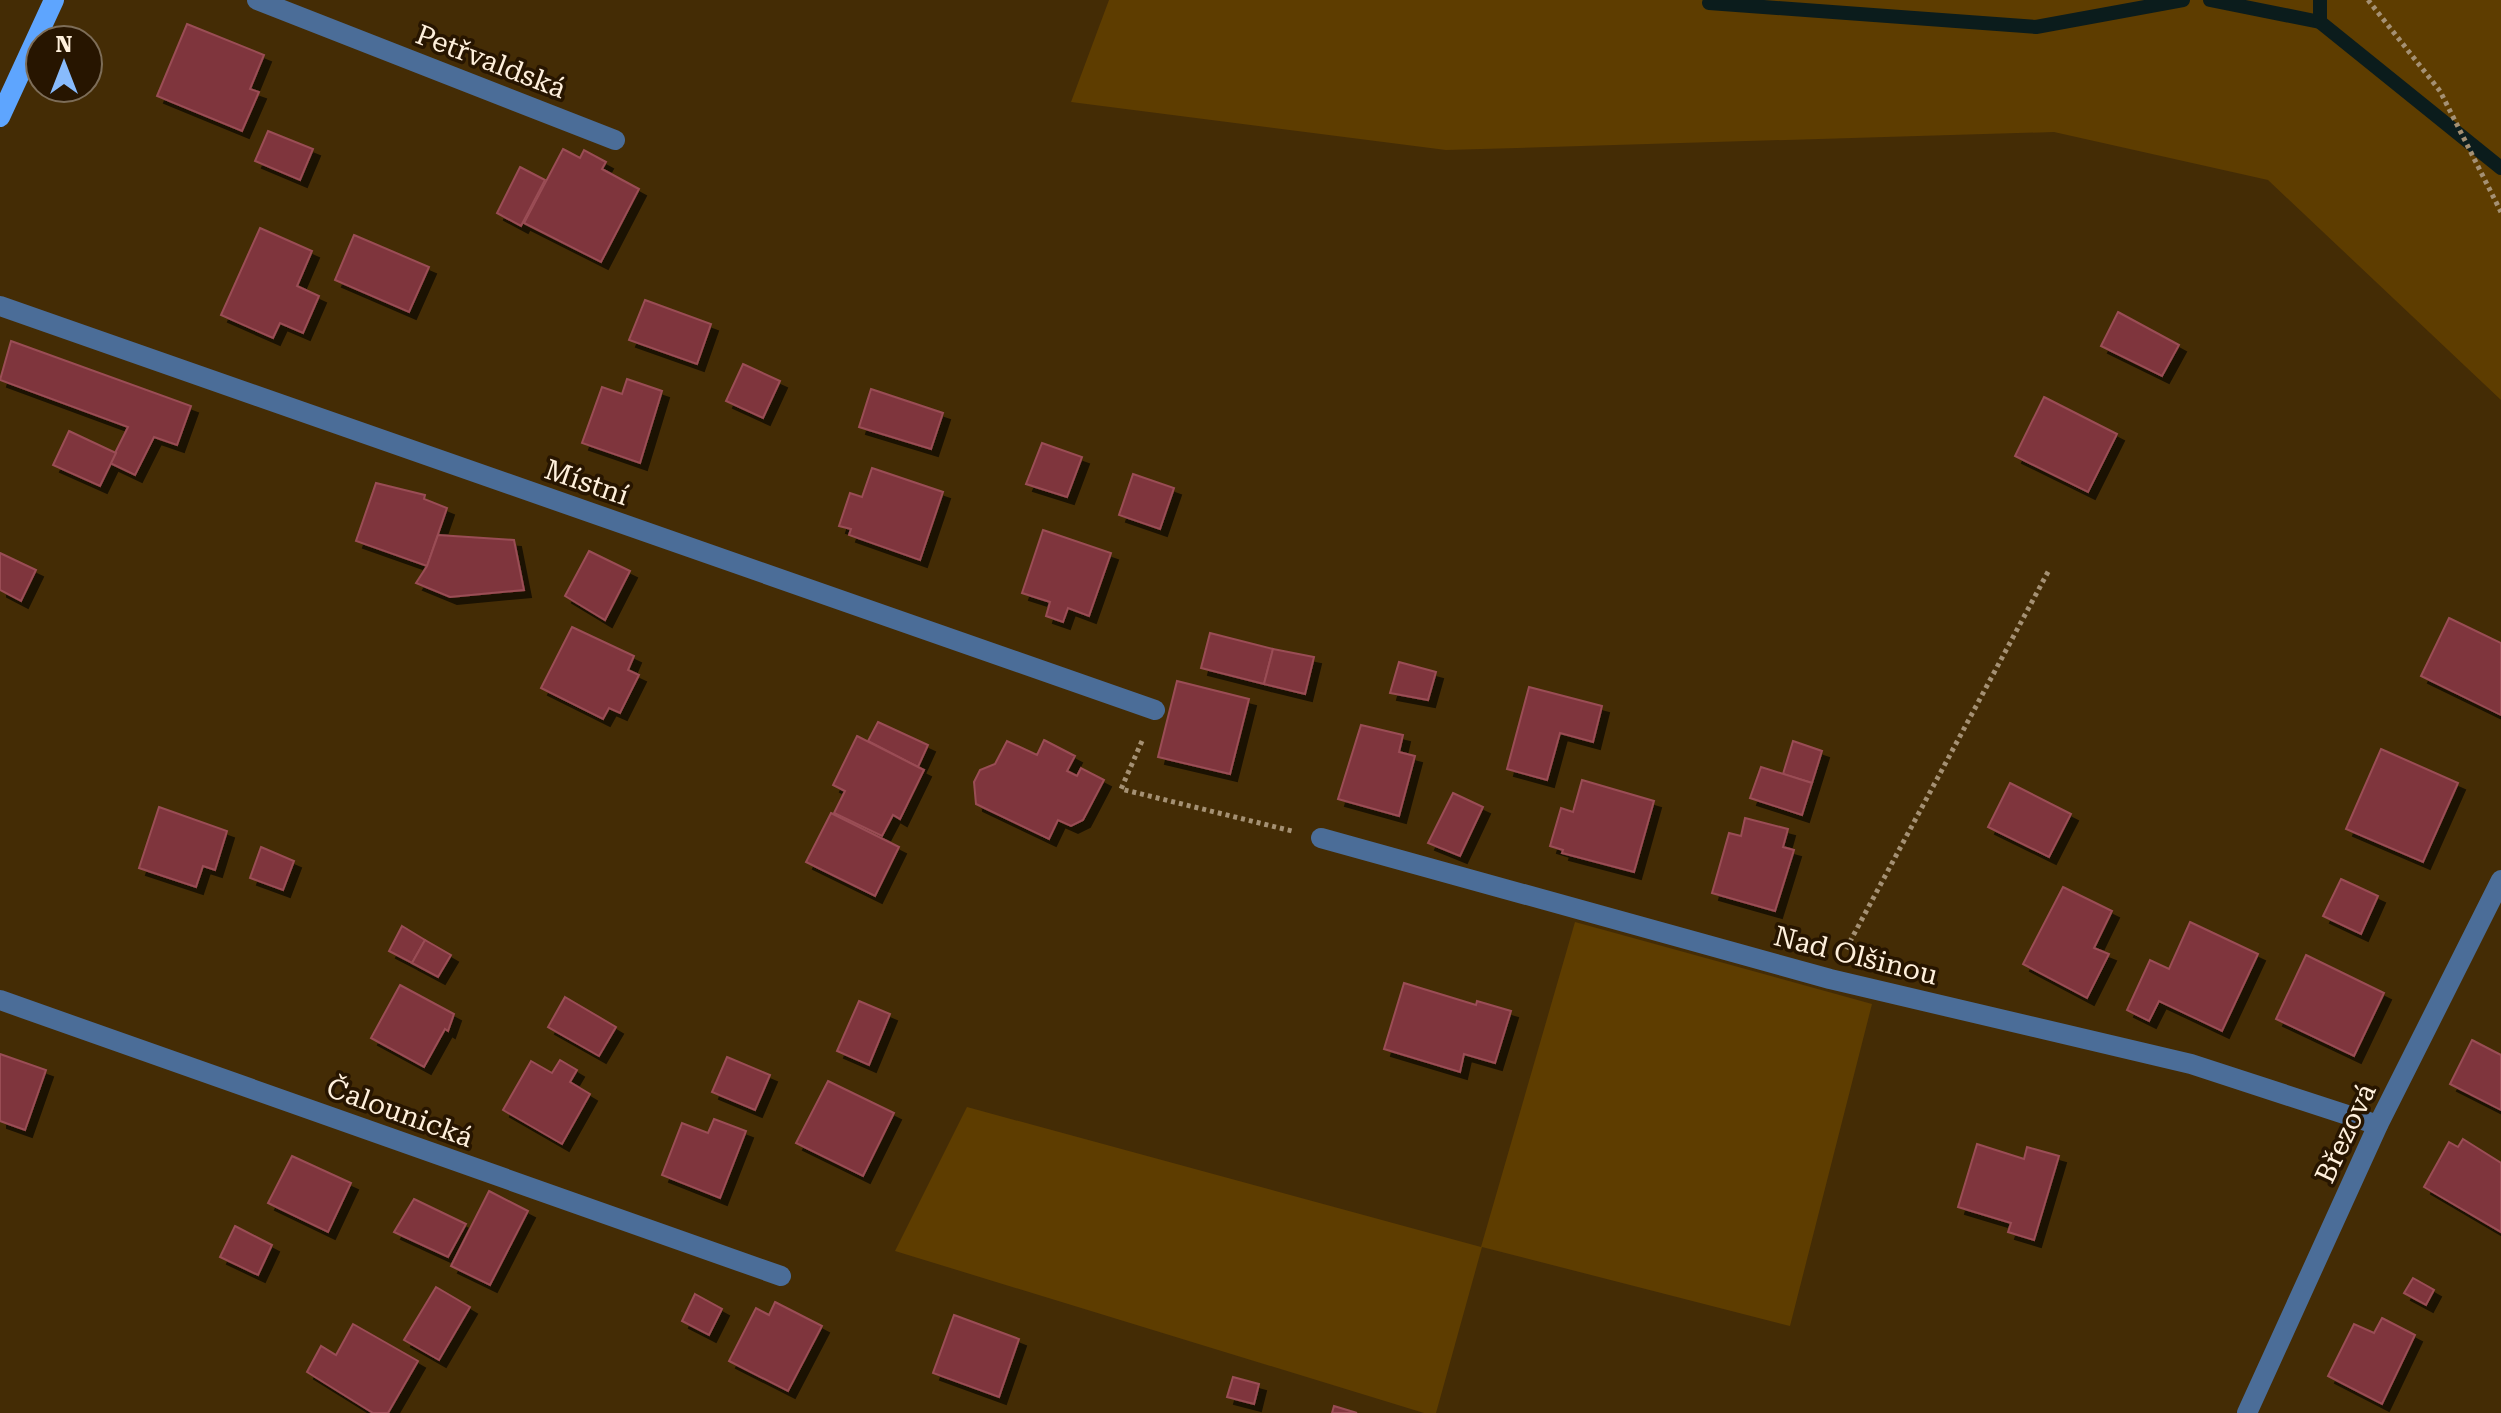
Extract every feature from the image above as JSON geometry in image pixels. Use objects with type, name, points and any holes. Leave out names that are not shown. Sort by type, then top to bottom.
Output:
[{"type":"main road","points":[[0,117],[52,1]]},
{"type":"street","name":"Petřvaldská","points":[[257,0],[615,140]]},
{"type":"street","name":"Místní","points":[[0,306],[1155,710]]},
{"type":"street","name":"Nad Olšinou","points":[[1321,838],[1830,979],[2191,1064],[2378,1125]]},
{"type":"street","name":"Březová","points":[[2247,1413],[2378,1125],[2501,880]]},
{"type":"street","name":"Čalounická","points":[[0,1000],[781,1276]]},
{"type":"path","points":[[2368,0],[2440,91],[2501,212]]},
{"type":"path","points":[[1830,979],[2049,570]]},
{"type":"path","points":[[1155,710],[1121,789],[1321,838]]},
{"type":"shaded area","points":[[1109,0],[2501,0],[2501,400],[2268,180],[2054,132],[1446,150],[1071,102]]},
{"type":"shaded area","points":[[1575,922],[1872,1004],[1790,1326],[1482,1247],[1436,1413],[1424,1413],[895,1251],[967,1107],[1481,1247]]},
{"type":"building","points":[[187,24],[264,55],[250,89],[259,92],[242,131],[157,96]]},
{"type":"building","points":[[268,131],[313,149],[300,180],[255,161]]},
{"type":"building","points":[[563,149],[580,158],[584,150],[606,162],[602,169],[639,189],[601,262],[524,223]]},
{"type":"building","points":[[520,167],[545,180],[521,226],[497,213]]},
{"type":"building","points":[[260,228],[312,251],[297,286],[319,296],[303,333],[280,323],[273,338],[221,315]]},
{"type":"building","points":[[354,235],[429,267],[409,312],[335,280]]},
{"type":"building","points":[[645,300],[711,324],[697,364],[629,340]]},
{"type":"building","points":[[2118,312],[2179,345],[2162,376],[2101,346]]},
{"type":"building","points":[[11,341],[191,406],[177,445],[154,437],[135,475],[110,463],[128,427],[0,380]]},
{"type":"building","points":[[743,364],[780,381],[763,418],[726,401]]},
{"type":"building","points":[[627,379],[662,391],[640,463],[582,443],[602,387],[622,394]]},
{"type":"building","points":[[871,389],[943,413],[931,449],[859,427]]},
{"type":"building","points":[[2044,397],[2117,434],[2088,492],[2015,456]]},
{"type":"building","points":[[69,431],[116,453],[100,486],[53,465]]},
{"type":"building","points":[[1042,443],[1082,457],[1067,497],[1026,484]]},
{"type":"building","points":[[872,468],[943,492],[920,560],[849,535],[851,529],[839,526],[850,493],[862,497]]},
{"type":"building","points":[[1133,474],[1174,488],[1160,529],[1119,515]]},
{"type":"building","points":[[376,483],[425,495],[424,499],[447,508],[427,566],[356,541]]},
{"type":"building","points":[[1043,530],[1111,553],[1089,616],[1068,608],[1063,622],[1046,616],[1050,602],[1022,593]]},
{"type":"building","points":[[438,535],[514,540],[524,590],[450,597],[416,583],[427,566]]},
{"type":"building","points":[[589,551],[630,571],[605,620],[565,596]]},
{"type":"building","points":[[0,553],[36,570],[21,601],[0,590]]},
{"type":"building","points":[[2449,618],[2501,643],[2501,715],[2421,676]]},
{"type":"building","points":[[572,627],[634,656],[628,670],[639,675],[620,713],[609,708],[603,719],[541,688]]},
{"type":"building","points":[[1210,633],[1273,649],[1264,684],[1201,668]]},
{"type":"building","points":[[1273,649],[1314,657],[1305,694],[1264,684]]},
{"type":"building","points":[[1399,662],[1436,672],[1428,700],[1390,693]]},
{"type":"building","points":[[1177,681],[1249,699],[1230,774],[1158,757]]},
{"type":"building","points":[[1529,687],[1602,706],[1593,742],[1560,733],[1547,780],[1507,769]]},
{"type":"building","points":[[878,722],[928,745],[918,767],[868,741]]},
{"type":"building","points":[[1361,725],[1403,735],[1399,752],[1415,756],[1399,816],[1338,799]]},
{"type":"building","points":[[857,736],[924,770],[900,819],[893,815],[882,836],[834,813],[845,791],[833,785]]},
{"type":"building","points":[[1044,740],[1075,756],[1067,771],[1077,776],[1081,768],[1104,780],[1083,820],[1071,826],[1058,820],[1049,839],[976,804],[974,782],[980,770],[995,764],[1007,741],[1037,755]]},
{"type":"building","points":[[1793,741],[1822,751],[1812,783],[1783,774]]},
{"type":"building","points":[[2381,749],[2458,783],[2423,862],[2346,829]]},
{"type":"building","points":[[1761,767],[1812,783],[1802,815],[1750,798]]},
{"type":"building","points":[[1582,780],[1654,801],[1634,872],[1562,853],[1563,850],[1550,846],[1561,808],[1573,812]]},
{"type":"building","points":[[2010,783],[2071,814],[2049,857],[1988,827]]},
{"type":"building","points":[[1453,793],[1483,807],[1460,856],[1428,843]]},
{"type":"building","points":[[159,807],[227,831],[215,870],[203,866],[196,887],[139,868]]},
{"type":"building","points":[[831,813],[899,847],[875,896],[806,862]]},
{"type":"building","points":[[1745,818],[1788,829],[1783,847],[1794,850],[1775,911],[1712,893],[1729,833],[1741,836]]},
{"type":"building","points":[[261,847],[294,861],[283,890],[250,878]]},
{"type":"building","points":[[2341,879],[2378,896],[2361,934],[2323,916]]},
{"type":"building","points":[[2063,887],[2112,911],[2094,948],[2109,954],[2087,998],[2023,964]]},
{"type":"building","points":[[2190,922],[2258,954],[2222,1031],[2159,1001],[2149,1021],[2127,1010],[2150,960],[2169,969]]},
{"type":"building","points":[[402,926],[425,940],[412,963],[389,951]]},
{"type":"building","points":[[425,940],[451,955],[438,977],[412,963]]},
{"type":"building","points":[[2306,955],[2384,993],[2354,1056],[2276,1019]]},
{"type":"building","points":[[1404,983],[1476,1005],[1477,1001],[1511,1011],[1495,1063],[1464,1054],[1460,1072],[1384,1049]]},
{"type":"building","points":[[400,985],[454,1014],[448,1031],[445,1029],[424,1067],[371,1038]]},
{"type":"building","points":[[565,997],[616,1027],[599,1056],[548,1027]]},
{"type":"building","points":[[859,1001],[890,1014],[869,1065],[837,1051]]},
{"type":"building","points":[[2472,1040],[2501,1055],[2501,1110],[2450,1084]]},
{"type":"building","points":[[0,1054],[46,1070],[25,1130],[0,1121]]},
{"type":"building","points":[[727,1057],[770,1075],[755,1110],[712,1092]]},
{"type":"building","points":[[560,1060],[577,1070],[570,1082],[590,1094],[562,1144],[503,1110],[531,1061],[552,1073]]},
{"type":"building","points":[[828,1081],[894,1113],[863,1176],[796,1143]]},
{"type":"building","points":[[714,1119],[746,1131],[720,1198],[662,1175],[682,1123],[708,1133]]},
{"type":"building","points":[[2463,1139],[2501,1163],[2501,1232],[2424,1187],[2449,1142],[2458,1147]]},
{"type":"building","points":[[1977,1144],[2024,1159],[2027,1147],[2059,1156],[2034,1240],[2008,1232],[2011,1223],[1958,1207]]},
{"type":"building","points":[[292,1156],[351,1183],[328,1232],[268,1203]]},
{"type":"building","points":[[489,1191],[528,1211],[490,1285],[451,1266]]},
{"type":"building","points":[[414,1199],[466,1224],[448,1257],[394,1232]]},
{"type":"building","points":[[235,1226],[272,1245],[258,1275],[220,1257]]},
{"type":"building","points":[[2413,1278],[2434,1290],[2426,1305],[2404,1293]]},
{"type":"building","points":[[436,1287],[470,1307],[439,1360],[404,1340]]},
{"type":"building","points":[[695,1294],[722,1309],[709,1335],[682,1321]]},
{"type":"building","points":[[775,1302],[822,1326],[788,1391],[729,1361],[756,1308],[769,1315]]},
{"type":"building","points":[[954,1315],[1019,1339],[999,1397],[933,1373]]},
{"type":"building","points":[[2382,1318],[2415,1335],[2382,1404],[2328,1376],[2354,1324],[2374,1333]]},
{"type":"building","points":[[353,1324],[418,1361],[388,1413],[373,1413],[307,1372],[321,1346],[336,1355]]},
{"type":"building","points":[[1233,1377],[1259,1384],[1254,1404],[1227,1397]]},
{"type":"building","points":[[1334,1406],[1357,1413],[1332,1413]]},
{"type":"waterway","points":[[1709,3],[2036,27],[2183,0]]},
{"type":"waterway","points":[[2210,0],[2320,22]]},
{"type":"waterway","points":[[2320,0],[2320,22],[2501,168]]}]
